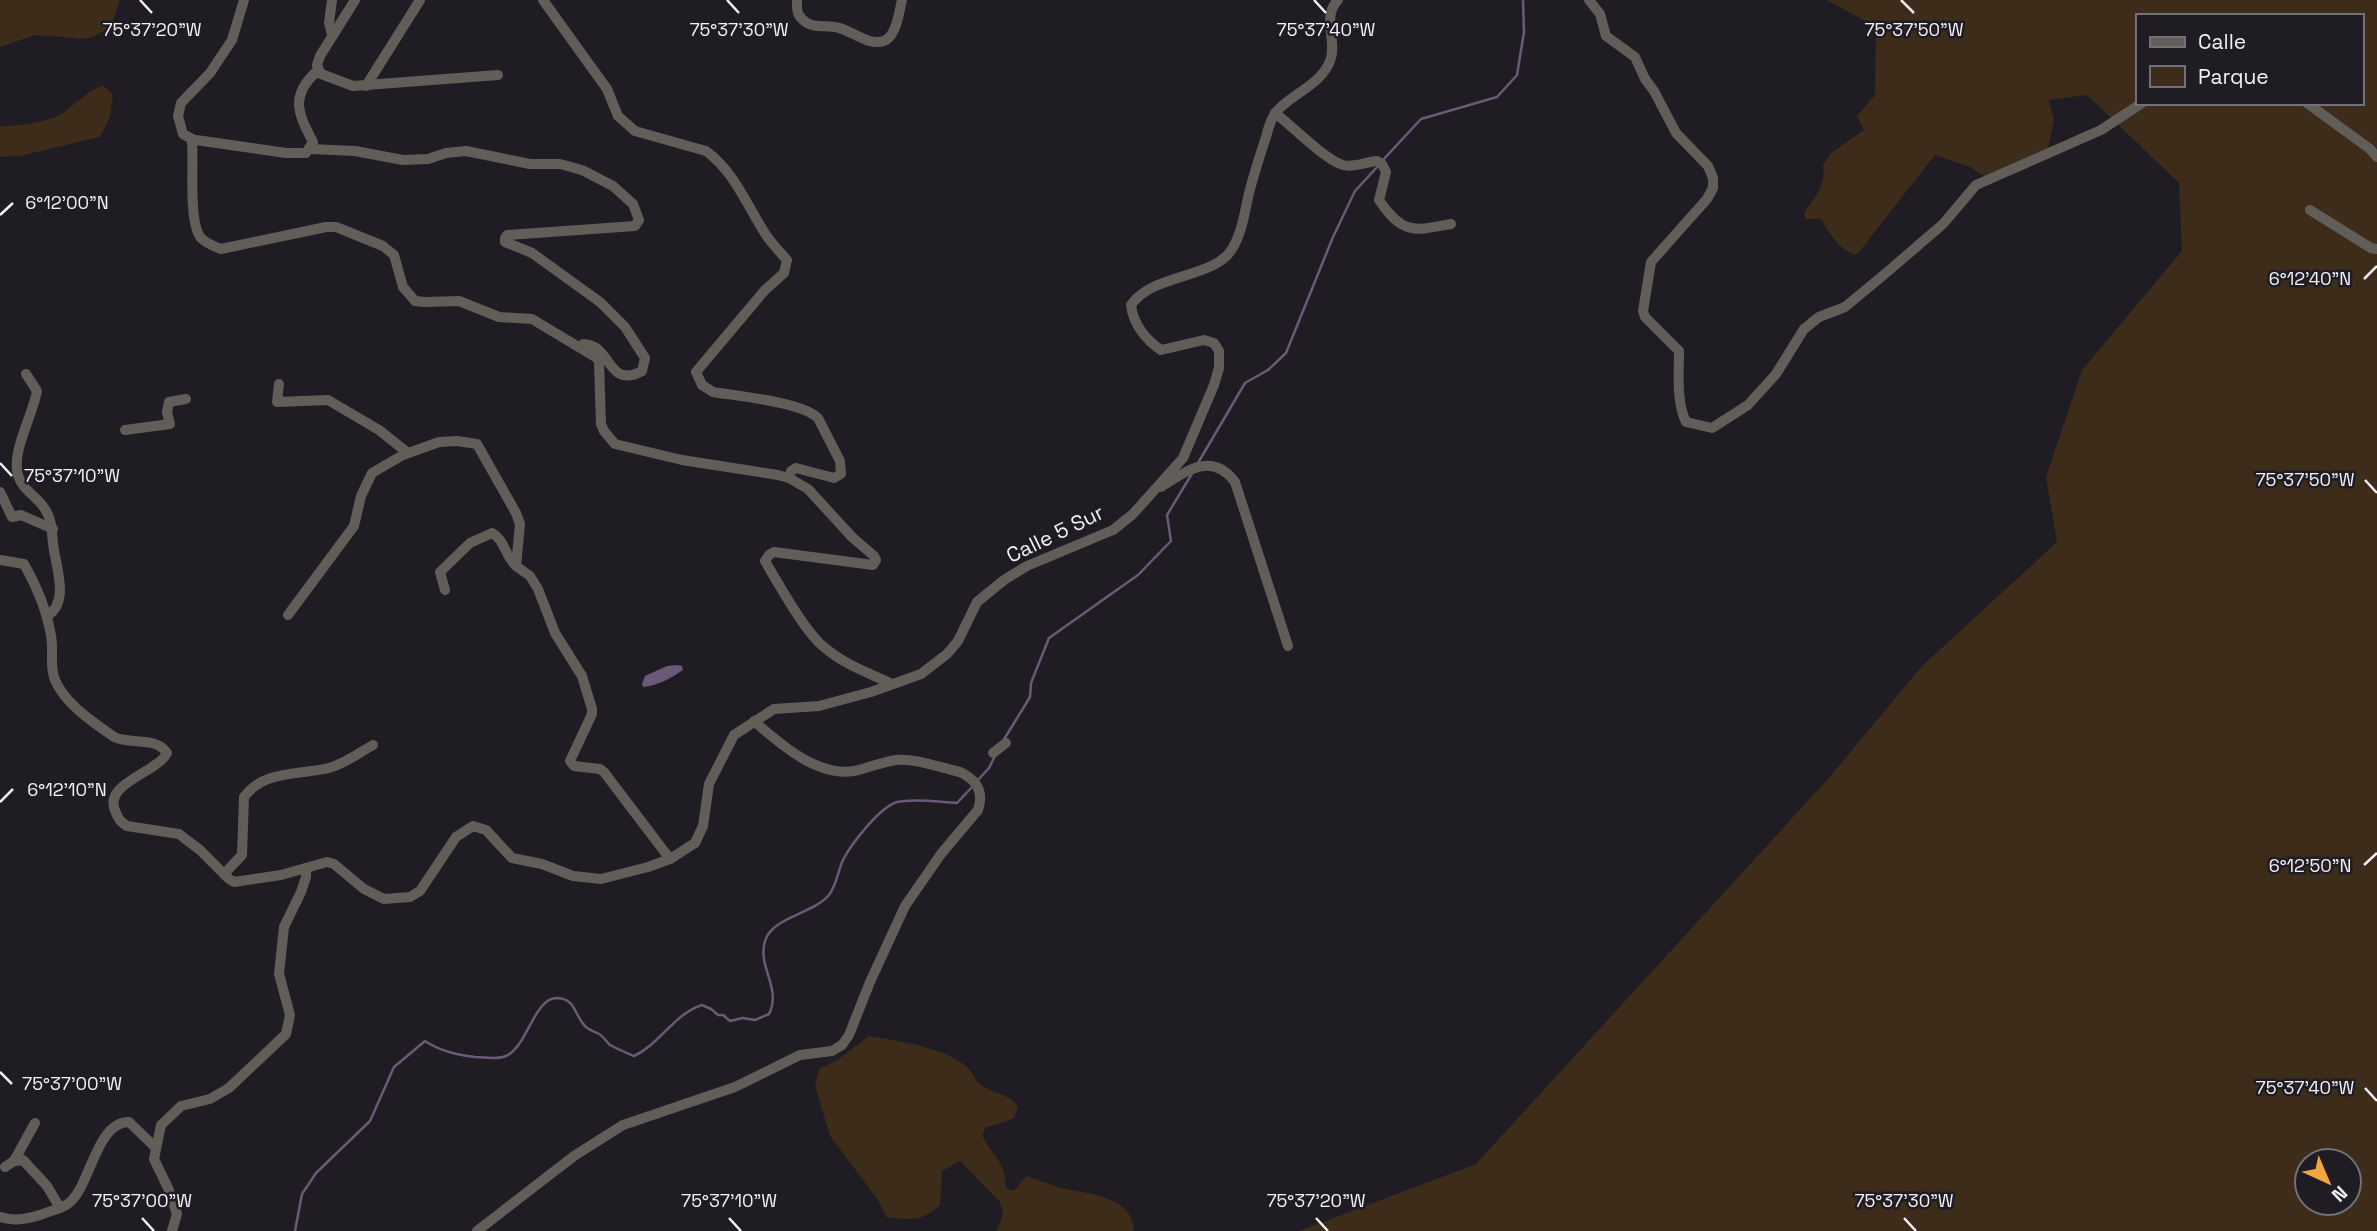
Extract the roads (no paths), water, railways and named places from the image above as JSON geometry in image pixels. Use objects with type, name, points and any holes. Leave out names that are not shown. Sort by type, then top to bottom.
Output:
[{"type":"street","points":[[244,0],[232,40],[210,73],[181,103],[178,116],[183,134],[194,140],[293,154],[306,153],[313,142],[298,108],[309,79],[316,72],[353,86],[498,75]]},
{"type":"street","points":[[332,0],[329,23],[332,34]]},
{"type":"street","points":[[320,72],[317,65],[320,56],[355,0]]},
{"type":"street","points":[[366,86],[421,0]]},
{"type":"street","points":[[543,0],[607,89],[618,116],[635,131],[706,151],[715,158],[733,178],[767,236],[787,260],[784,273],[765,290],[696,372],[702,385],[713,392],[796,406],[818,418],[839,461],[841,474],[834,478],[796,468],[791,471],[789,478]]},
{"type":"street","points":[[797,0],[797,13],[805,22],[818,27],[839,27],[877,42],[886,40],[893,32],[902,0]]},
{"type":"street","points":[[1589,0],[1600,14],[1606,36],[1635,57],[1644,79],[1654,91],[1676,133],[1708,166],[1713,178],[1713,188],[1707,199],[1651,262],[1643,311],[1645,317],[1679,351],[1681,397],[1686,422],[1712,428],[1748,405],[1776,374],[1804,329],[1819,317],[1845,307],[1886,273],[1943,224],[1976,185],[2101,130],[2139,105]]},
{"type":"street","points":[[1333,2],[1330,12],[1331,58],[1327,67],[1275,113],[1341,164],[1355,166],[1379,162],[1386,172],[1379,200],[1406,228],[1418,230],[1451,224]]},
{"type":"street","points":[[2310,105],[2370,149],[2377,158]]},
{"type":"street","name":"Calle 5 Sur","points":[[306,868],[327,862],[334,864],[364,889],[384,899],[410,897],[420,891],[456,837],[473,826],[486,830],[512,858],[542,863],[573,876],[601,880],[670,859],[697,840],[703,825],[709,784],[734,735],[774,709],[819,706],[871,692],[921,674],[942,659],[958,641],[977,602],[1004,580],[1027,566],[1112,530],[1154,491],[1183,458],[1219,368],[1219,351],[1214,343],[1204,340],[1161,350],[1148,341],[1132,314],[1131,305],[1137,296],[1164,282],[1221,261],[1232,250],[1275,113]]},
{"type":"street","points":[[194,140],[193,208],[198,233],[212,246],[220,249],[336,227],[383,246],[394,255],[403,287],[415,300],[425,303],[459,302],[499,317],[532,319],[597,358],[602,428],[615,444],[682,460],[778,474],[808,489],[876,560],[873,565],[869,565],[774,552],[765,561],[810,632],[822,646],[840,659],[891,684]]},
{"type":"street","points":[[310,149],[355,151],[403,160],[428,159],[446,153],[466,151],[530,164],[560,164],[582,170],[612,186],[633,204],[639,220],[635,226],[507,235],[505,238],[505,242],[548,263],[567,280],[601,303],[625,327],[646,363],[642,371],[624,376],[616,373],[602,352],[592,345],[583,344],[581,347]]},
{"type":"street","points":[[2310,210],[2371,248],[2377,249]]},
{"type":"street","points":[[26,374],[37,391],[17,454],[17,474],[25,489],[44,508],[53,529],[60,592],[55,609],[47,616]]},
{"type":"street","points":[[279,384],[277,402],[328,400],[379,430],[408,453]]},
{"type":"street","points":[[125,430],[170,424],[167,412],[169,402],[186,399]]},
{"type":"street","points":[[289,614],[354,526],[361,496],[372,473],[408,453],[439,442],[457,440],[480,446],[520,524],[516,566]]},
{"type":"street","points":[[1154,491],[1202,465],[1222,468],[1235,482],[1288,646]]},
{"type":"street","points":[[0,492],[12,517],[21,515],[53,529]]},
{"type":"street","points":[[445,590],[440,572],[442,568],[453,561],[470,543],[492,533],[500,538],[512,562],[530,576],[538,589],[555,633],[582,676],[592,714],[571,764],[604,772],[670,859]]},
{"type":"street","points":[[0,560],[24,564],[34,583],[47,616],[52,640],[51,666],[54,679],[66,698],[121,741],[154,743],[162,746],[167,753],[162,761],[120,789],[113,797],[113,809],[120,822],[127,826],[179,834],[234,882],[306,868],[301,892],[284,927],[279,974],[290,1015],[286,1034],[229,1088],[210,1098],[180,1106],[161,1125],[153,1159],[168,1188],[177,1214],[172,1231]]},
{"type":"street","points":[[477,1231],[574,1156],[623,1125],[735,1087],[800,1055],[832,1051],[842,1045],[849,1035],[905,906],[941,854],[978,810],[981,802],[976,783],[960,772],[908,760],[896,760],[852,771],[836,772],[782,746],[754,722]]},
{"type":"street","points":[[993,753],[1006,743]]},
{"type":"street","points":[[224,874],[242,855],[244,797],[253,787],[278,775],[330,768],[373,745]]},
{"type":"street","points":[[0,1217],[25,1219],[62,1207],[86,1179],[96,1152],[112,1129],[122,1122],[129,1122],[156,1148]]},
{"type":"street","points":[[32,1128],[9,1164],[23,1160],[62,1207]]},
{"type":"waterway","points":[[1382,161],[1421,119],[1497,97],[1517,75],[1524,32],[1523,0]]},
{"type":"waterway","points":[[1198,463],[1245,383],[1268,370],[1286,353],[1333,237],[1355,191],[1378,166]]},
{"type":"waterway","points":[[1003,741],[1030,697],[1031,683],[1049,638],[1138,575],[1171,541],[1167,515],[1193,472]]},
{"type":"waterway","points":[[976,782],[989,768],[995,756]]},
{"type":"waterway","points":[[295,1231],[302,1194],[316,1173],[370,1121],[394,1067],[425,1041],[442,1050],[461,1055],[491,1058],[506,1056],[520,1043],[542,1006],[548,1000],[556,998],[571,1004],[588,1029],[600,1035],[610,1045],[634,1056],[652,1044],[683,1015],[702,1005],[730,1021],[743,1018],[755,1020],[769,1014],[773,995],[763,951],[769,933],[776,926],[813,907],[829,895],[852,845],[890,805],[911,800],[957,803],[972,787]]}]
